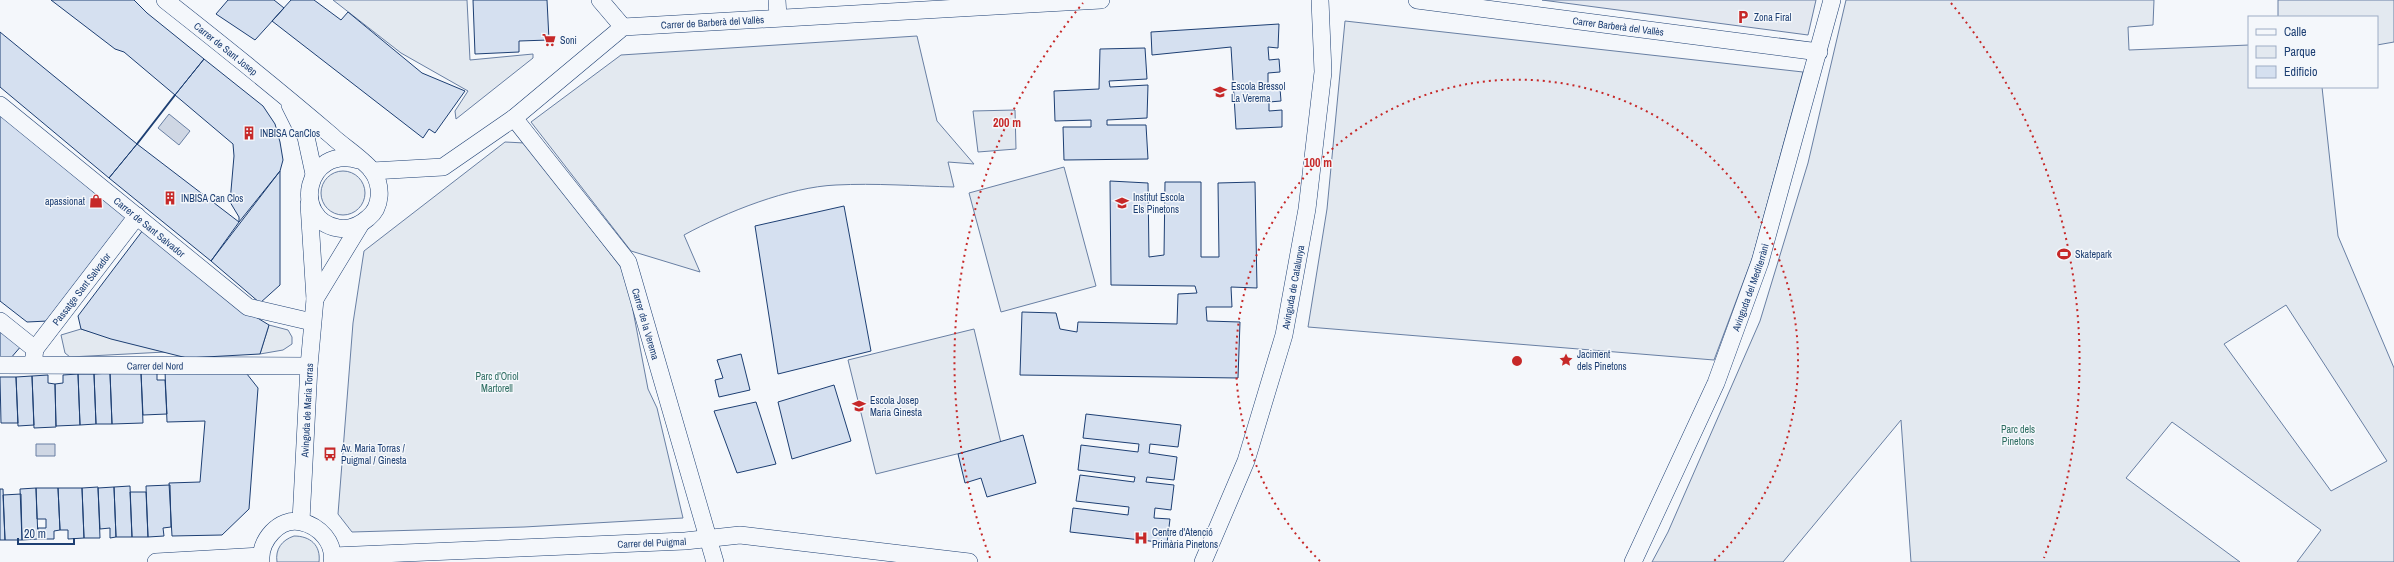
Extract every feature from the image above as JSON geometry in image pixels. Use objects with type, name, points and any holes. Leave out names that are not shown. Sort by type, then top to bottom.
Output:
[{"type":"street","name":"Carrer de Sant Josep","points":[[165,0],[366,165]]},
{"type":"street","points":[[366,165],[379,185],[379,201],[372,215],[360,225],[349,229],[328,225],[316,214],[309,199],[314,174],[325,163],[339,157],[366,165],[443,167],[514,118],[623,27],[600,0]]},
{"type":"street","points":[[777,0],[778,17]]},
{"type":"street","name":"Carrer de Barberà del Vallès","points":[[623,27],[778,17],[1101,0]]},
{"type":"street","name":"Avinguda de Catalunya","points":[[1203,562],[1246,461],[1284,335],[1307,208],[1323,72],[1320,0]]},
{"type":"street","name":"Carrer Barberà del Vallès","points":[[1417,0],[1819,52]]},
{"type":"street","name":"Avinguda del Mediterràni","points":[[1633,562],[1721,369],[1760,262],[1819,52],[1832,0]]},
{"type":"street","name":"Carrer de Sant Josep","points":[[286,98],[306,137],[314,174]]},
{"type":"street","name":"Carrer de Sant Salvador","points":[[0,105],[248,307],[312,322]]},
{"type":"street","name":"Carrer de la Verema","points":[[514,118],[628,262],[715,562]]},
{"type":"street","name":"Avinguda de Maria Torras","points":[[301,522],[309,366],[315,298],[309,199]]},
{"type":"street","name":"Passatge Sant Salvador","points":[[34,357],[137,216]]},
{"type":"street","name":"Avinguda de Maria Torras","points":[[315,298],[360,225]]},
{"type":"street","points":[[0,321],[34,357]]},
{"type":"street","name":"Carrer del Nord","points":[[0,365],[34,357],[309,366]]},
{"type":"street","points":[[156,562],[261,559],[265,540],[273,530],[287,523],[301,522],[324,533],[331,544],[333,559]]},
{"type":"street","name":"Carrer del Puigmal","points":[[333,559],[740,535],[969,562]]},
{"type":"green space","points":[[333,0],[467,0],[470,60],[533,54],[533,58],[456,119],[455,111],[468,91],[401,53]]},
{"type":"green space","name":"Parc dels Pinetons","points":[[1846,0],[2154,0],[2153,25],[2128,27],[2129,50],[2248,45],[2248,88],[2322,88],[2338,236],[2394,368],[2394,562],[2297,562],[2321,530],[2172,422],[2126,478],[2240,562],[1911,562],[1901,420],[1783,562],[1652,562],[1668,532],[1760,321],[1808,163]],"holes":[[[2286,305],[2387,461],[2331,491],[2224,344]]]},
{"type":"green space","points":[[2278,0],[2394,0],[2394,42],[2378,45],[2378,16],[2278,16]]},
{"type":"green space","points":[[1345,21],[1803,72],[1753,256],[1714,360],[1308,327],[1327,209]]},
{"type":"green space","points":[[917,36],[937,121],[974,164],[948,162],[954,187],[880,184],[836,185],[798,190],[758,202],[701,226],[684,235],[700,272],[631,251],[531,122],[621,55]]},
{"type":"green space","points":[[1015,110],[1016,149],[978,152],[973,111]]},
{"type":"green space","name":"Parc d'Oriol Martorell","points":[[505,142],[525,143],[626,274],[648,389],[657,408],[683,518],[524,527],[352,532],[338,514],[353,323],[364,251]]},
{"type":"green space","points":[[1064,167],[1096,286],[1001,312],[969,193]]},
{"type":"green space","points":[[343,171],[355,175],[361,181],[365,193],[361,205],[355,211],[343,215],[331,211],[325,205],[321,193],[325,181],[331,175]]},
{"type":"green space","points":[[269,325],[288,330],[292,337],[292,344],[283,350],[260,354]]},
{"type":"green space","points":[[81,329],[165,352],[70,357],[65,353],[61,335]]},
{"type":"green space","points":[[974,329],[1001,443],[876,474],[848,360]]},
{"type":"green space","points":[[294,536],[305,538],[316,546],[319,562],[277,562],[278,549],[286,540]]},
{"type":"shaded area","name":"Zona Firal","points":[[1542,0],[1816,0],[1808,35]]},
{"type":"shaded area","points":[[169,114],[190,131],[179,145],[158,128]]},
{"type":"shaded area","points":[[36,444],[55,444],[55,456],[36,456]]},
{"type":"building","points":[[51,0],[134,0],[147,13],[204,59],[175,95],[124,52],[115,49]]},
{"type":"building","points":[[228,0],[274,0],[284,8],[255,40],[216,14]]},
{"type":"building","points":[[291,0],[314,0],[341,20],[348,12],[422,73],[465,91],[435,133],[429,129],[423,138],[272,21]]},
{"type":"building","points":[[473,0],[547,0],[549,40],[519,41],[519,52],[475,54]]},
{"type":"building","points":[[1279,24],[1278,48],[1268,47],[1269,60],[1279,59],[1280,72],[1268,73],[1268,88],[1280,88],[1281,101],[1269,102],[1269,111],[1282,110],[1282,127],[1236,129],[1231,47],[1152,55],[1151,32]]},
{"type":"building","points":[[0,32],[137,144],[109,178],[0,87]]},
{"type":"building","points":[[1145,48],[1147,79],[1109,81],[1110,87],[1148,85],[1147,118],[1107,120],[1107,125],[1146,125],[1148,159],[1064,160],[1063,127],[1091,127],[1091,120],[1055,121],[1054,91],[1099,89],[1100,49]]},
{"type":"building","name":"INBISA CanClos","points":[[204,59],[263,106],[275,124],[280,142],[283,160],[280,171],[239,222],[239,217],[230,202],[234,156],[233,144],[175,95]]},
{"type":"building","points":[[0,114],[129,218],[48,321],[27,322],[0,301]]},
{"type":"building","name":"INBISA Can Clos","points":[[137,144],[239,222],[211,261],[109,178]]},
{"type":"building","points":[[280,171],[280,285],[260,303],[211,261]]},
{"type":"building","points":[[1110,181],[1148,183],[1149,257],[1164,255],[1165,182],[1201,182],[1201,257],[1219,257],[1218,183],[1255,182],[1257,288],[1231,287],[1232,307],[1206,307],[1207,321],[1240,322],[1238,378],[1020,375],[1022,312],[1056,313],[1060,329],[1077,332],[1078,322],[1177,324],[1178,294],[1197,293],[1195,286],[1111,285]]},
{"type":"building","points":[[844,206],[871,351],[778,374],[755,226]]},
{"type":"building","points":[[143,230],[246,311],[269,325],[260,354],[187,358],[111,339],[81,329],[78,316]]},
{"type":"building","points":[[0,328],[22,345],[10,359],[0,359]]},
{"type":"building","points":[[741,354],[750,390],[719,397],[715,380],[723,378],[717,360]]},
{"type":"building","points":[[243,369],[258,388],[249,509],[222,535],[172,536],[169,483],[200,482],[205,421],[167,422],[165,371]]},
{"type":"building","points":[[157,372],[157,380],[165,380],[167,414],[143,415],[141,373]]},
{"type":"building","points":[[110,373],[141,373],[143,423],[112,424]]},
{"type":"building","points":[[110,373],[112,424],[96,424],[94,374]]},
{"type":"building","points":[[78,374],[94,374],[96,424],[80,425]]},
{"type":"building","points":[[78,374],[80,425],[56,426],[55,384],[63,383],[63,375]]},
{"type":"building","points":[[48,375],[48,383],[55,384],[56,427],[34,428],[32,376]]},
{"type":"building","points":[[32,376],[34,425],[18,426],[16,377]]},
{"type":"building","points":[[0,377],[16,377],[18,423],[1,423]]},
{"type":"building","points":[[834,385],[851,441],[792,459],[778,402]]},
{"type":"building","points":[[756,402],[776,464],[737,473],[714,411]]},
{"type":"building","points":[[1086,414],[1181,425],[1178,447],[1150,444],[1149,453],[1177,457],[1174,480],[1147,477],[1146,482],[1174,485],[1171,510],[1155,508],[1154,518],[1170,519],[1167,543],[1070,532],[1073,508],[1128,515],[1129,507],[1076,501],[1080,475],[1134,482],[1135,477],[1078,470],[1081,445],[1138,452],[1139,444],[1083,438]]},
{"type":"building","points":[[1023,435],[1036,483],[987,497],[981,478],[965,483],[958,454]]},
{"type":"building","points":[[170,485],[171,527],[163,528],[164,536],[148,537],[146,486]]},
{"type":"building","points":[[130,486],[132,537],[116,537],[114,487]]},
{"type":"building","points":[[98,487],[100,538],[84,538],[82,488]]},
{"type":"building","points":[[114,487],[116,537],[110,538],[110,528],[100,529],[98,488]]},
{"type":"building","points":[[36,488],[38,539],[22,540],[20,489]]},
{"type":"building","points":[[36,488],[58,488],[60,530],[54,531],[54,539],[38,539],[38,528],[46,528],[46,519],[37,519]]},
{"type":"building","points":[[58,488],[82,488],[84,538],[68,539],[68,530],[60,530]]},
{"type":"building","points":[[0,489],[3,489],[5,540],[0,540]]},
{"type":"building","points":[[130,492],[146,492],[148,537],[132,537]]},
{"type":"building","points":[[21,494],[22,540],[5,540],[3,495]]},
{"type":"wall","points":[[137,144],[175,95]]},
{"type":"place","name":"Zona Firal","points":[[1743,17]]},
{"type":"place","name":"Soni","points":[[549,40]]},
{"type":"place","name":"Escola Bressol La Verema","points":[[1220,92]]},
{"type":"place","name":"INBISA CanClos","points":[[249,133]]},
{"type":"place","name":"INBISA Can Clos","points":[[170,198]]},
{"type":"place","name":"apassionat","points":[[96,201]]},
{"type":"place","name":"Institut Escola Els Pinetons","points":[[1122,203]]},
{"type":"place","name":"Skatepark","points":[[2064,254]]},
{"type":"place","name":"Jaciment dels Pinetons","points":[[1566,360]]},
{"type":"place","name":"Escola Josep Maria Ginesta","points":[[859,406]]},
{"type":"place","name":"Av. Maria Torras / Puigmal / Ginesta","points":[[330,454]]},
{"type":"place","name":"Centre d'Atenció Primària Pinetons","points":[[1141,538]]}]
